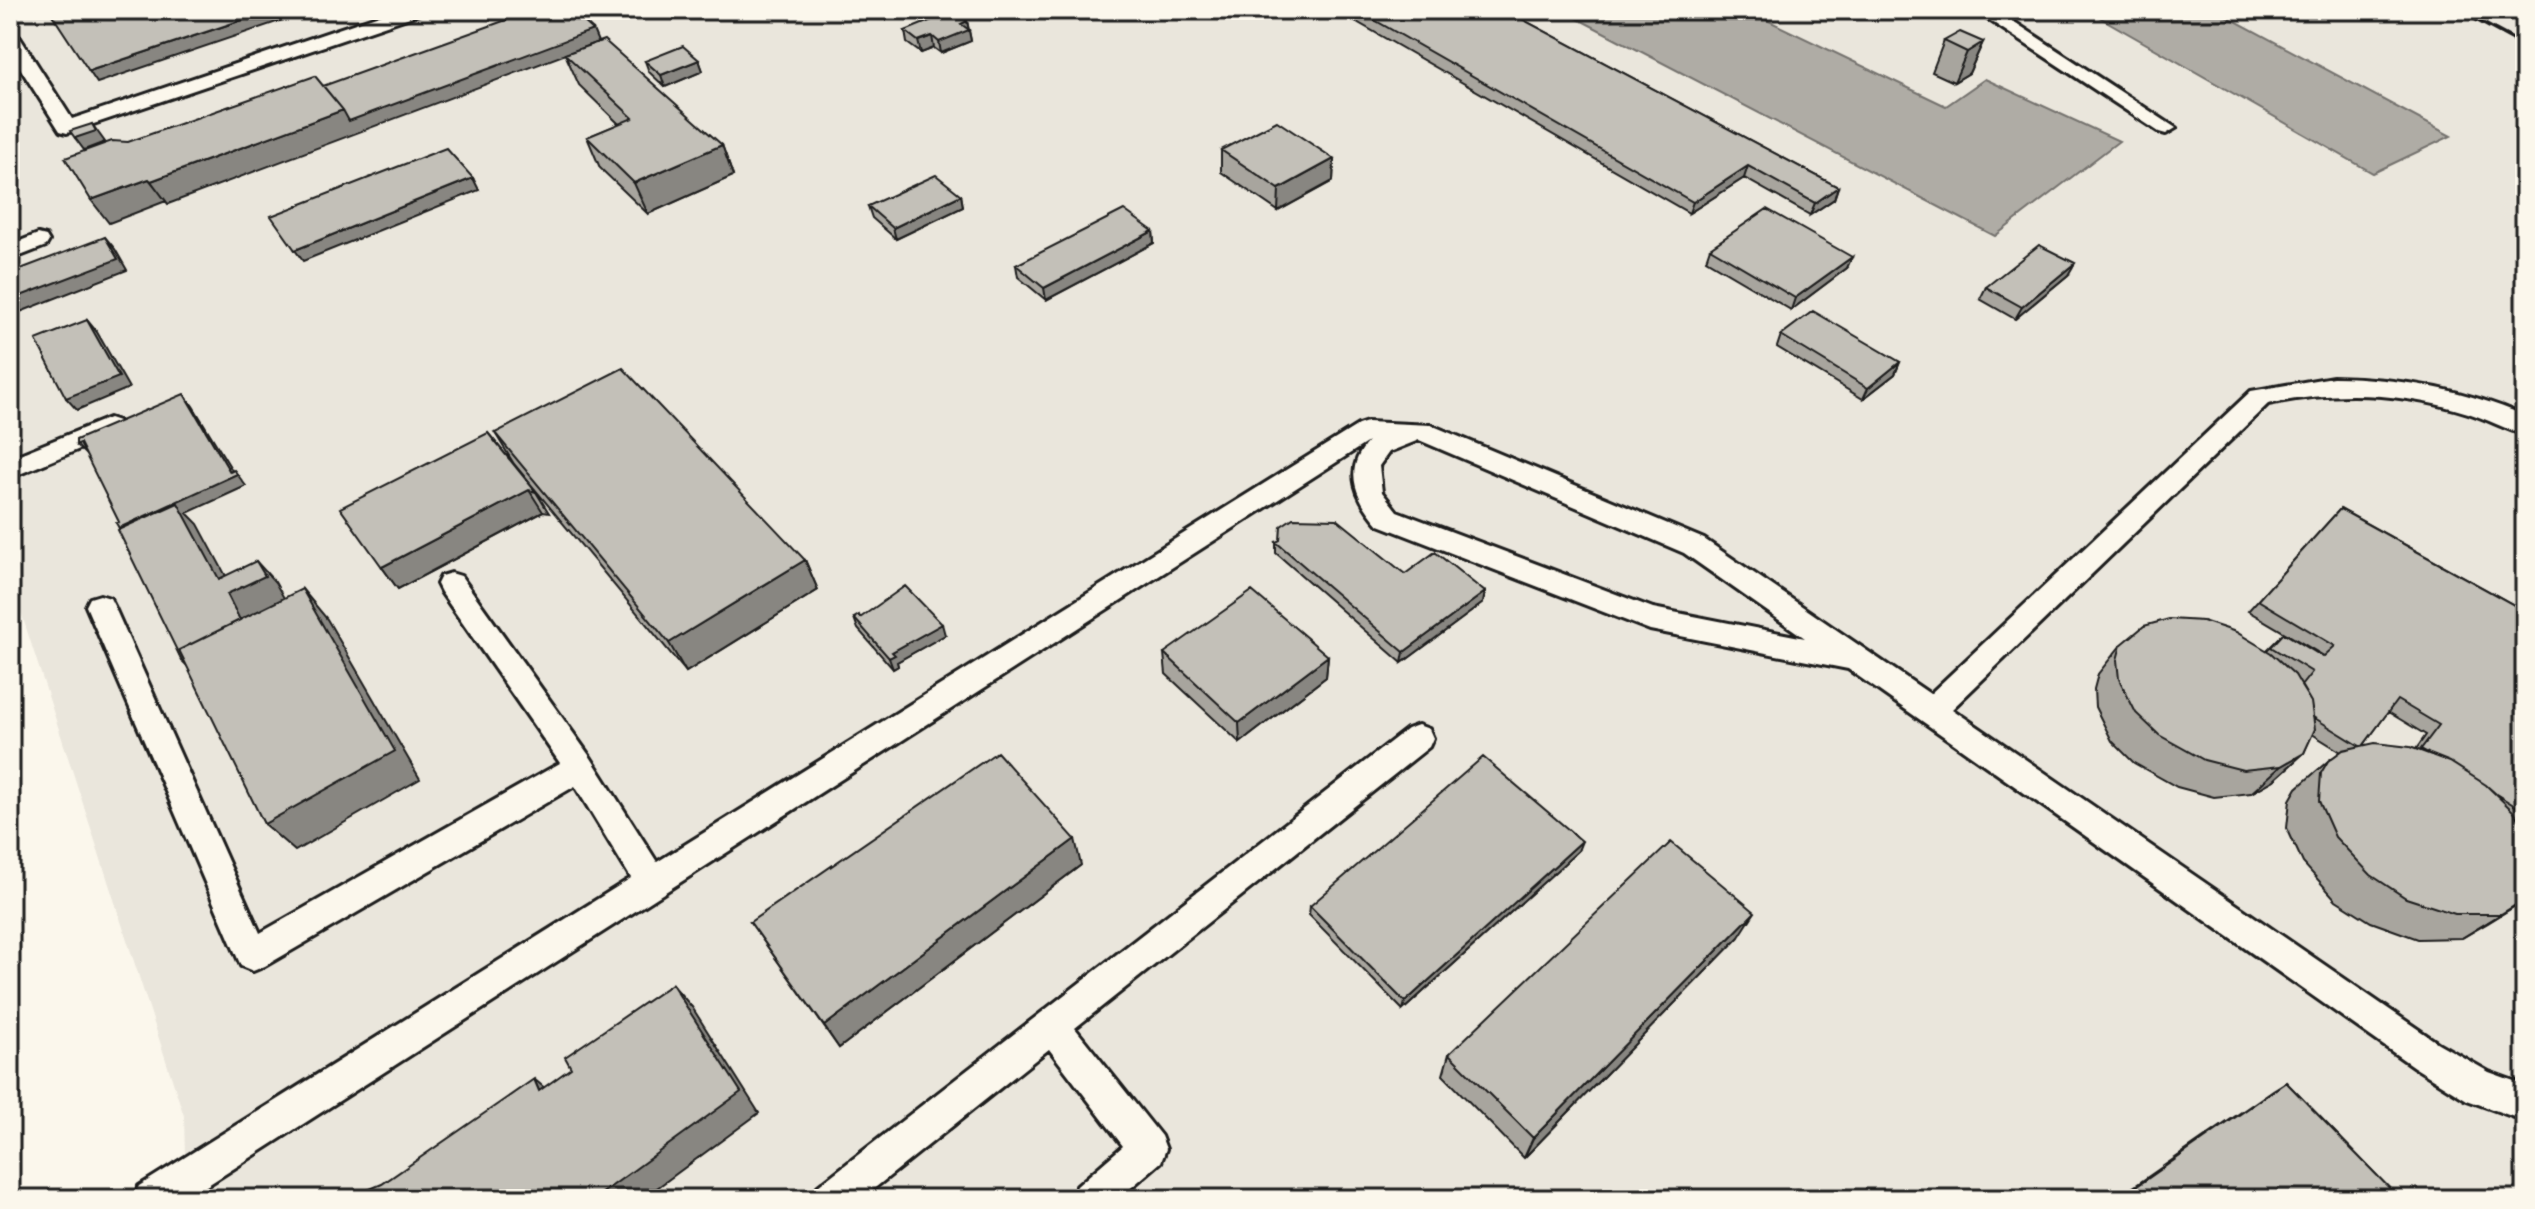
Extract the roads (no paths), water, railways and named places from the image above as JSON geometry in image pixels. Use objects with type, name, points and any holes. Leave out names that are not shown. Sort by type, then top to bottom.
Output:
[{"type":"lane","points":[[10,37],[67,127],[412,10]]},
{"type":"lane","points":[[1983,10],[2166,128]]},
{"type":"lane","points":[[10,253],[38,241]]},
{"type":"lane","points":[[1931,711],[2260,397],[2331,385],[2415,392],[2507,417],[2525,426]]},
{"type":"lane","points":[[10,469],[137,414]]},
{"type":"lane","points":[[152,1199],[1367,431],[1422,431],[1694,546],[2426,1055],[2480,1087],[2525,1103]]},
{"type":"lane","points":[[1422,431],[1402,435],[1384,444],[1371,456],[1364,472],[1365,488],[1373,504],[1388,518],[1650,619],[1858,661]]},
{"type":"lane","points":[[451,584],[580,767],[652,883]]},
{"type":"lane","points":[[100,606],[253,955],[580,767]]},
{"type":"lane","points":[[831,1199],[1418,738]]},
{"type":"lane","points":[[1052,1026],[1148,1149],[1090,1199]]},
{"type":"railway","points":[[2458,10],[2525,46]]},
{"type":"railway","points":[[2518,10],[2525,14]]}]
